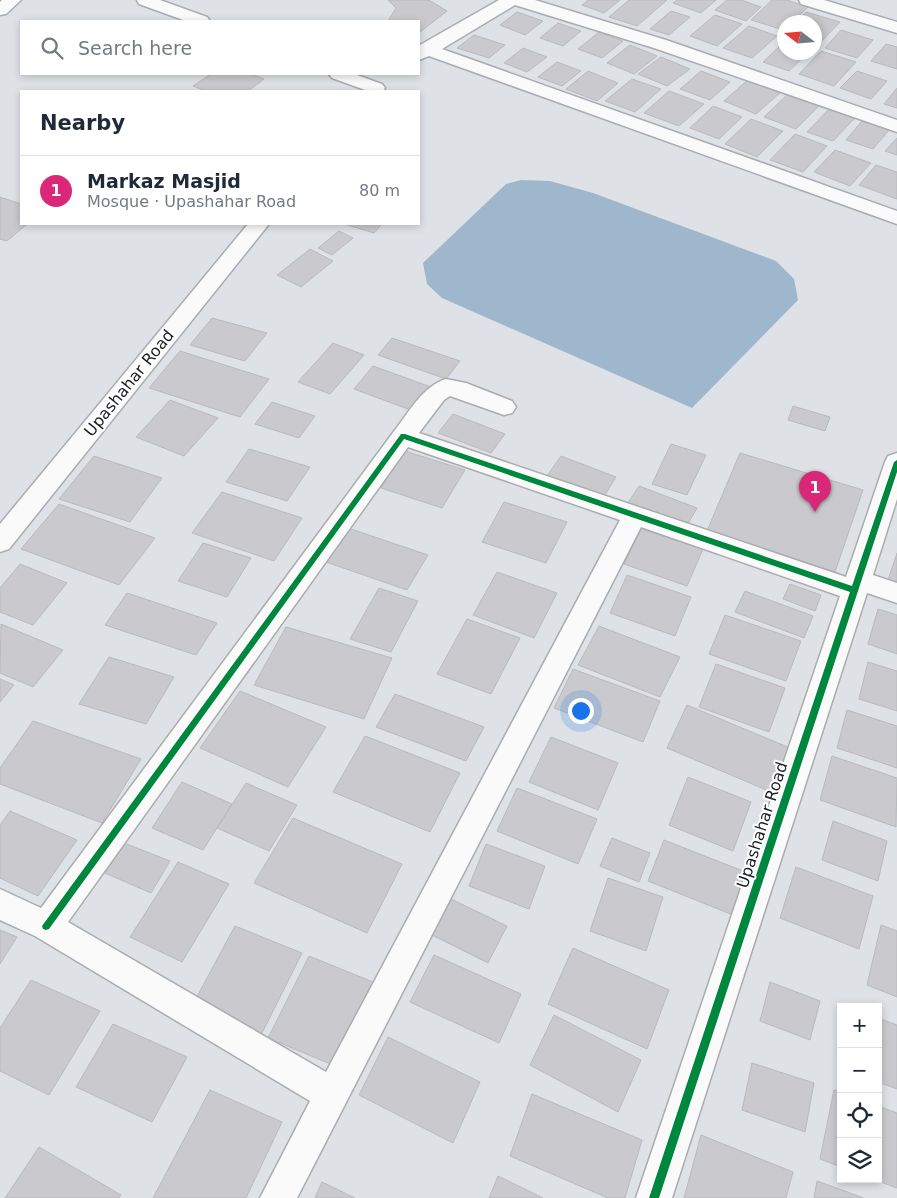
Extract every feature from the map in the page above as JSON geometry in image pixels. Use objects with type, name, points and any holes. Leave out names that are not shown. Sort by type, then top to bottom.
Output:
[{"type":"street","points":[[0,10],[14,0]]},
{"type":"street","points":[[145,0],[198,20]]},
{"type":"street","points":[[423,52],[511,0]]},
{"type":"street","points":[[517,0],[660,44],[897,126]]},
{"type":"street","points":[[807,0],[897,28]]},
{"type":"street","points":[[423,52],[897,218]]},
{"type":"street","points":[[341,75],[379,86]]},
{"type":"street","name":"Upashahar Road","points":[[0,542],[258,225]]},
{"type":"street","points":[[46,926],[403,436],[436,394],[446,387],[458,389],[504,407]]},
{"type":"street","points":[[403,436],[635,515],[856,585],[897,593]]},
{"type":"street","name":"Upashahar Road","points":[[654,1198],[897,462]]},
{"type":"street","points":[[278,1198],[635,515]]},
{"type":"street","points":[[0,904],[46,926],[332,1095]]},
{"type":"water","points":[[521,180],[550,181],[593,193],[776,261],[794,279],[798,300],[692,408],[442,298],[427,284],[423,263],[506,184]]},
{"type":"building","points":[[388,0],[429,0],[447,11],[420,32],[420,20],[389,20],[396,8]]},
{"type":"building","points":[[588,0],[620,0],[604,13],[582,5]]},
{"type":"building","points":[[629,0],[667,0],[637,26],[609,17]]},
{"type":"building","points":[[677,0],[716,0],[701,13],[673,3]]},
{"type":"building","points":[[727,0],[741,0],[761,7],[746,21],[715,10]]},
{"type":"building","points":[[772,0],[787,0],[808,7],[799,15],[777,15],[777,28],[751,20]]},
{"type":"building","points":[[671,11],[690,17],[669,35],[650,29]]},
{"type":"building","points":[[517,12],[543,21],[525,35],[500,25]]},
{"type":"building","points":[[806,12],[816,15],[803,15]]},
{"type":"building","points":[[715,15],[742,24],[717,46],[690,36]]},
{"type":"building","points":[[822,17],[840,22],[822,41]]},
{"type":"building","points":[[558,23],[581,31],[563,46],[540,38]]},
{"type":"building","points":[[749,26],[777,36],[752,58],[723,48]]},
{"type":"building","points":[[841,30],[873,40],[857,58],[825,48]]},
{"type":"building","points":[[599,32],[623,41],[602,58],[578,49]]},
{"type":"building","points":[[474,35],[505,45],[489,58],[457,48]]},
{"type":"building","points":[[886,44],[897,47],[897,69],[871,61]]},
{"type":"building","points":[[630,45],[657,56],[634,74],[607,63]]},
{"type":"building","points":[[523,48],[547,57],[527,72],[504,63]]},
{"type":"building","points":[[777,49],[777,60],[801,60],[789,71],[763,62]]},
{"type":"building","points":[[822,51],[856,62],[834,86],[799,74],[812,60],[822,60]]},
{"type":"building","points":[[661,57],[690,69],[667,86],[638,74]]},
{"type":"building","points":[[557,62],[581,71],[562,86],[538,77]]},
{"type":"building","points":[[588,71],[618,83],[597,101],[566,89]]},
{"type":"building","points":[[701,71],[730,82],[710,100],[680,89]]},
{"type":"building","points":[[857,71],[887,81],[871,99],[840,88]]},
{"type":"building","points":[[210,75],[254,75],[264,79],[249,90],[203,90],[193,86]]},
{"type":"building","points":[[632,79],[661,89],[635,112],[605,101]]},
{"type":"building","points":[[749,79],[781,92],[756,114],[724,101]]},
{"type":"building","points":[[897,88],[897,108],[884,104]]},
{"type":"building","points":[[669,91],[704,104],[679,126],[644,113]]},
{"type":"building","points":[[788,94],[820,105],[796,129],[764,117]]},
{"type":"building","points":[[713,106],[742,117],[719,139],[690,128]]},
{"type":"building","points":[[829,109],[855,118],[833,141],[807,132]]},
{"type":"building","points":[[751,119],[783,131],[757,157],[725,144]]},
{"type":"building","points":[[862,121],[889,130],[873,149],[846,140]]},
{"type":"building","points":[[795,134],[827,146],[803,172],[770,160]]},
{"type":"building","points":[[897,138],[897,155],[885,151]]},
{"type":"building","points":[[835,150],[871,163],[850,186],[814,172]]},
{"type":"building","points":[[876,165],[897,172],[897,199],[859,185]]},
{"type":"building","points":[[0,197],[20,204],[20,225],[26,225],[7,241],[0,239]]},
{"type":"building","points":[[347,225],[381,225],[374,233]]},
{"type":"building","points":[[339,231],[353,238],[332,255],[318,248]]},
{"type":"building","points":[[310,249],[333,261],[301,287],[277,275]]},
{"type":"building","points":[[212,318],[267,333],[245,361],[190,345]]},
{"type":"building","points":[[392,338],[460,361],[446,379],[378,355]]},
{"type":"building","points":[[333,343],[364,355],[330,394],[298,382]]},
{"type":"building","points":[[180,351],[269,379],[240,417],[149,388]]},
{"type":"building","points":[[373,366],[431,387],[413,411],[354,389]]},
{"type":"building","points":[[170,400],[218,418],[184,456],[136,437]]},
{"type":"building","points":[[272,402],[315,416],[299,438],[255,424]]},
{"type":"building","points":[[793,406],[830,417],[825,431],[788,420]]},
{"type":"building","points":[[453,414],[505,434],[491,453],[438,433]]},
{"type":"building","points":[[671,444],[706,455],[687,495],[652,484]]},
{"type":"building","points":[[249,449],[310,467],[287,501],[226,482]]},
{"type":"building","points":[[405,451],[465,470],[442,508],[381,488]]},
{"type":"building","points":[[740,453],[863,490],[835,572],[707,531]]},
{"type":"building","points":[[94,456],[162,478],[130,522],[59,499]]},
{"type":"building","points":[[561,456],[616,477],[603,498],[547,476]]},
{"type":"building","points":[[639,486],[697,508],[685,529],[626,506]]},
{"type":"building","points":[[222,492],[302,518],[274,561],[192,533]]},
{"type":"building","points":[[504,502],[567,522],[546,563],[482,542]]},
{"type":"building","points":[[59,504],[155,538],[119,585],[21,549]]},
{"type":"building","points":[[348,528],[428,555],[407,590],[326,562]]},
{"type":"building","points":[[641,529],[703,549],[687,586],[624,564]]},
{"type":"building","points":[[203,543],[251,558],[227,597],[178,581]]},
{"type":"building","points":[[897,553],[897,587],[887,583]]},
{"type":"building","points":[[20,564],[67,583],[33,625],[0,612],[0,588]]},
{"type":"building","points":[[497,572],[557,593],[534,638],[473,615]]},
{"type":"building","points":[[627,575],[691,597],[675,636],[610,613]]},
{"type":"building","points":[[790,584],[821,595],[815,611],[783,599]]},
{"type":"building","points":[[379,588],[418,601],[391,652],[350,639]]},
{"type":"building","points":[[745,591],[813,616],[804,638],[735,612]]},
{"type":"building","points":[[127,593],[217,623],[196,655],[105,625]]},
{"type":"building","points":[[878,609],[897,615],[897,654],[868,644]]},
{"type":"building","points":[[725,615],[801,641],[786,681],[709,654]]},
{"type":"building","points":[[467,619],[520,638],[491,694],[437,674]]},
{"type":"building","points":[[1,624],[63,650],[33,687],[0,673]]},
{"type":"building","points":[[599,626],[680,657],[660,697],[578,665]]},
{"type":"building","points":[[286,627],[392,658],[364,719],[254,685]]},
{"type":"building","points":[[109,657],[174,677],[146,724],[79,704]]},
{"type":"building","points":[[868,662],[897,671],[897,711],[859,699]]},
{"type":"building","points":[[716,664],[785,688],[769,732],[699,707]]},
{"type":"building","points":[[573,669],[660,701],[643,742],[554,708]]},
{"type":"building","points":[[0,679],[14,685],[0,702]]},
{"type":"building","points":[[240,691],[326,727],[288,787],[200,748]]},
{"type":"building","points":[[395,694],[484,727],[466,761],[376,727]]},
{"type":"building","points":[[687,705],[790,748],[771,792],[667,748]]},
{"type":"building","points":[[847,710],[897,726],[897,768],[837,748]]},
{"type":"building","points":[[33,721],[141,759],[102,823],[0,784],[0,768]]},
{"type":"building","points":[[365,736],[460,773],[430,832],[333,792]]},
{"type":"building","points":[[551,737],[618,763],[598,810],[529,782]]},
{"type":"building","points":[[832,756],[897,778],[896,827],[820,800]]},
{"type":"building","points":[[688,777],[751,802],[733,851],[669,825]]},
{"type":"building","points":[[182,782],[232,804],[203,850],[152,828]]},
{"type":"building","points":[[246,783],[297,805],[269,851],[217,828]]},
{"type":"building","points":[[517,788],[597,819],[578,864],[497,831]]},
{"type":"building","points":[[10,811],[77,840],[38,896],[0,878],[0,825]]},
{"type":"building","points":[[293,818],[402,864],[367,933],[254,883]]},
{"type":"building","points":[[833,821],[887,841],[878,881],[822,860]]},
{"type":"building","points":[[612,838],[650,853],[639,882],[600,866]]},
{"type":"building","points":[[664,840],[748,873],[733,915],[648,881]]},
{"type":"building","points":[[124,843],[170,861],[151,893],[105,873]]},
{"type":"building","points":[[486,844],[545,866],[529,909],[469,886]]},
{"type":"building","points":[[178,862],[229,884],[182,962],[130,937]]},
{"type":"building","points":[[796,867],[873,896],[859,949],[780,918]]},
{"type":"building","points":[[608,878],[663,897],[646,951],[590,931]]},
{"type":"building","points":[[451,899],[507,926],[488,963],[432,935]]},
{"type":"building","points":[[881,925],[897,931],[897,997],[867,985]]},
{"type":"building","points":[[235,926],[302,953],[261,1035],[192,1006]]},
{"type":"building","points":[[0,930],[17,937],[0,964]]},
{"type":"building","points":[[573,948],[669,990],[647,1049],[548,1004]]},
{"type":"building","points":[[434,955],[521,994],[499,1043],[410,1002]]},
{"type":"building","points":[[309,956],[378,984],[340,1068],[268,1038]]},
{"type":"building","points":[[31,980],[100,1011],[49,1095],[0,1071],[0,1028]]},
{"type":"building","points":[[770,982],[820,1001],[810,1040],[760,1021]]},
{"type":"building","points":[[554,1015],[641,1060],[618,1112],[530,1065]]},
{"type":"building","points":[[882,1019],[897,1025],[897,1089],[882,1083]]},
{"type":"building","points":[[113,1024],[187,1057],[152,1122],[76,1087]]},
{"type":"building","points":[[388,1037],[480,1082],[453,1143],[359,1095]]},
{"type":"building","points":[[752,1063],[814,1083],[805,1132],[742,1110]]},
{"type":"building","points":[[210,1090],[282,1122],[246,1198],[153,1198]]},
{"type":"building","points":[[834,1090],[837,1091],[837,1165],[820,1159]]},
{"type":"building","points":[[532,1094],[642,1140],[625,1198],[608,1198],[510,1156]]},
{"type":"building","points":[[882,1107],[897,1113],[897,1188],[882,1182]]},
{"type":"building","points":[[701,1135],[793,1172],[786,1198],[684,1198]]},
{"type":"building","points":[[39,1147],[121,1195],[119,1198],[5,1198]]},
{"type":"building","points":[[498,1176],[543,1198],[489,1198]]},
{"type":"building","points":[[817,1181],[864,1198],[814,1198]]},
{"type":"building","points":[[322,1182],[355,1198],[315,1198]]},
{"type":"cycle path","points":[[46,926],[403,436],[854,590]]},
{"type":"cycle path","points":[[654,1198],[897,462]]},
{"type":"place","name":"Markaz Masjid","points":[[815,512]]}]
